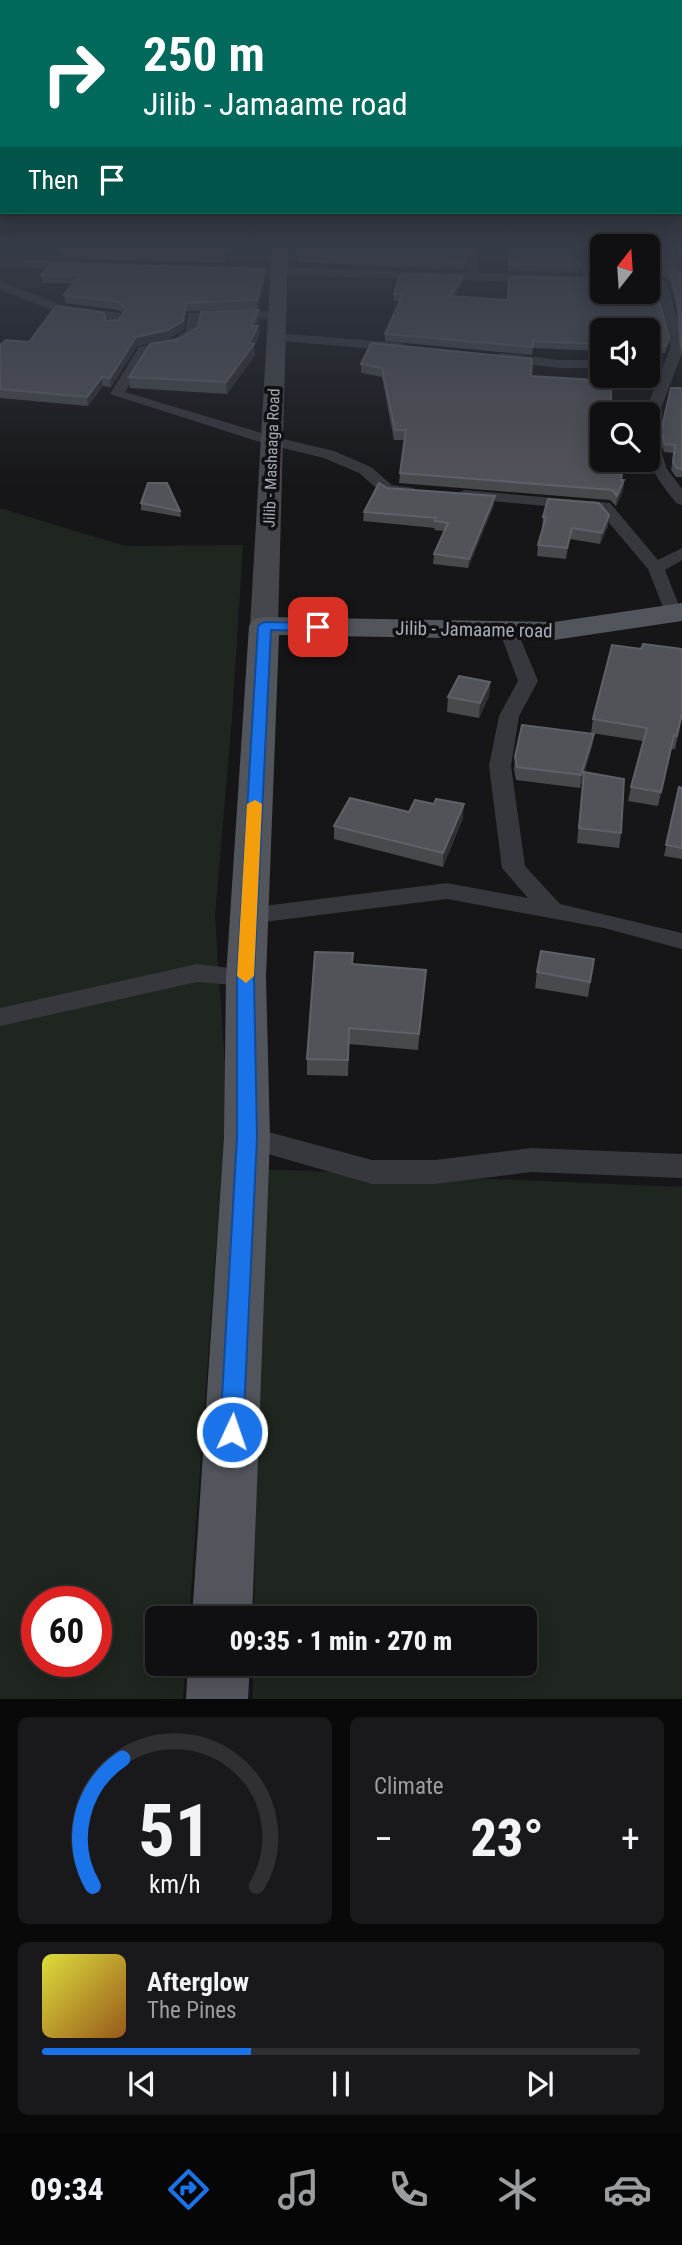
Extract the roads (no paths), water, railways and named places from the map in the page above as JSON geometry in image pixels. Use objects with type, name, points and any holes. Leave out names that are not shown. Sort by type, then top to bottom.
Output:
[{"type":"main road","name":"Jilib - Mashaaga Road","points":[[264,626],[276,327]]},
{"type":"main road","name":"Jilib - Jamaame road","points":[[264,626],[554,631],[677,613]]},
{"type":"main road","points":[[223,1606],[247,1137],[248,916],[264,626]]},
{"type":"main road","points":[[218,1699],[219,1676]]},
{"type":"street","points":[[192,327],[192,332],[174,344],[144,350],[117,394],[271,441],[329,454],[365,470],[387,489],[427,492]]},
{"type":"street","points":[[289,327],[411,348]]},
{"type":"street","points":[[656,402],[678,346],[671,327]]},
{"type":"street","points":[[491,356],[559,364],[590,364]]},
{"type":"street","points":[[661,387],[682,389]]},
{"type":"street","points":[[660,471],[682,500]]},
{"type":"street","points":[[453,494],[604,506],[656,568],[677,613]]},
{"type":"street","points":[[656,568],[682,553]]},
{"type":"street","points":[[508,630],[528,681],[509,716],[500,766],[506,827],[514,868],[552,910]]},
{"type":"street","points":[[248,916],[447,891],[552,910],[682,941]]},
{"type":"street","points":[[0,1017],[197,973],[246,977]]},
{"type":"street","points":[[247,1137],[372,1172],[435,1172],[531,1160],[682,1166]]}]
